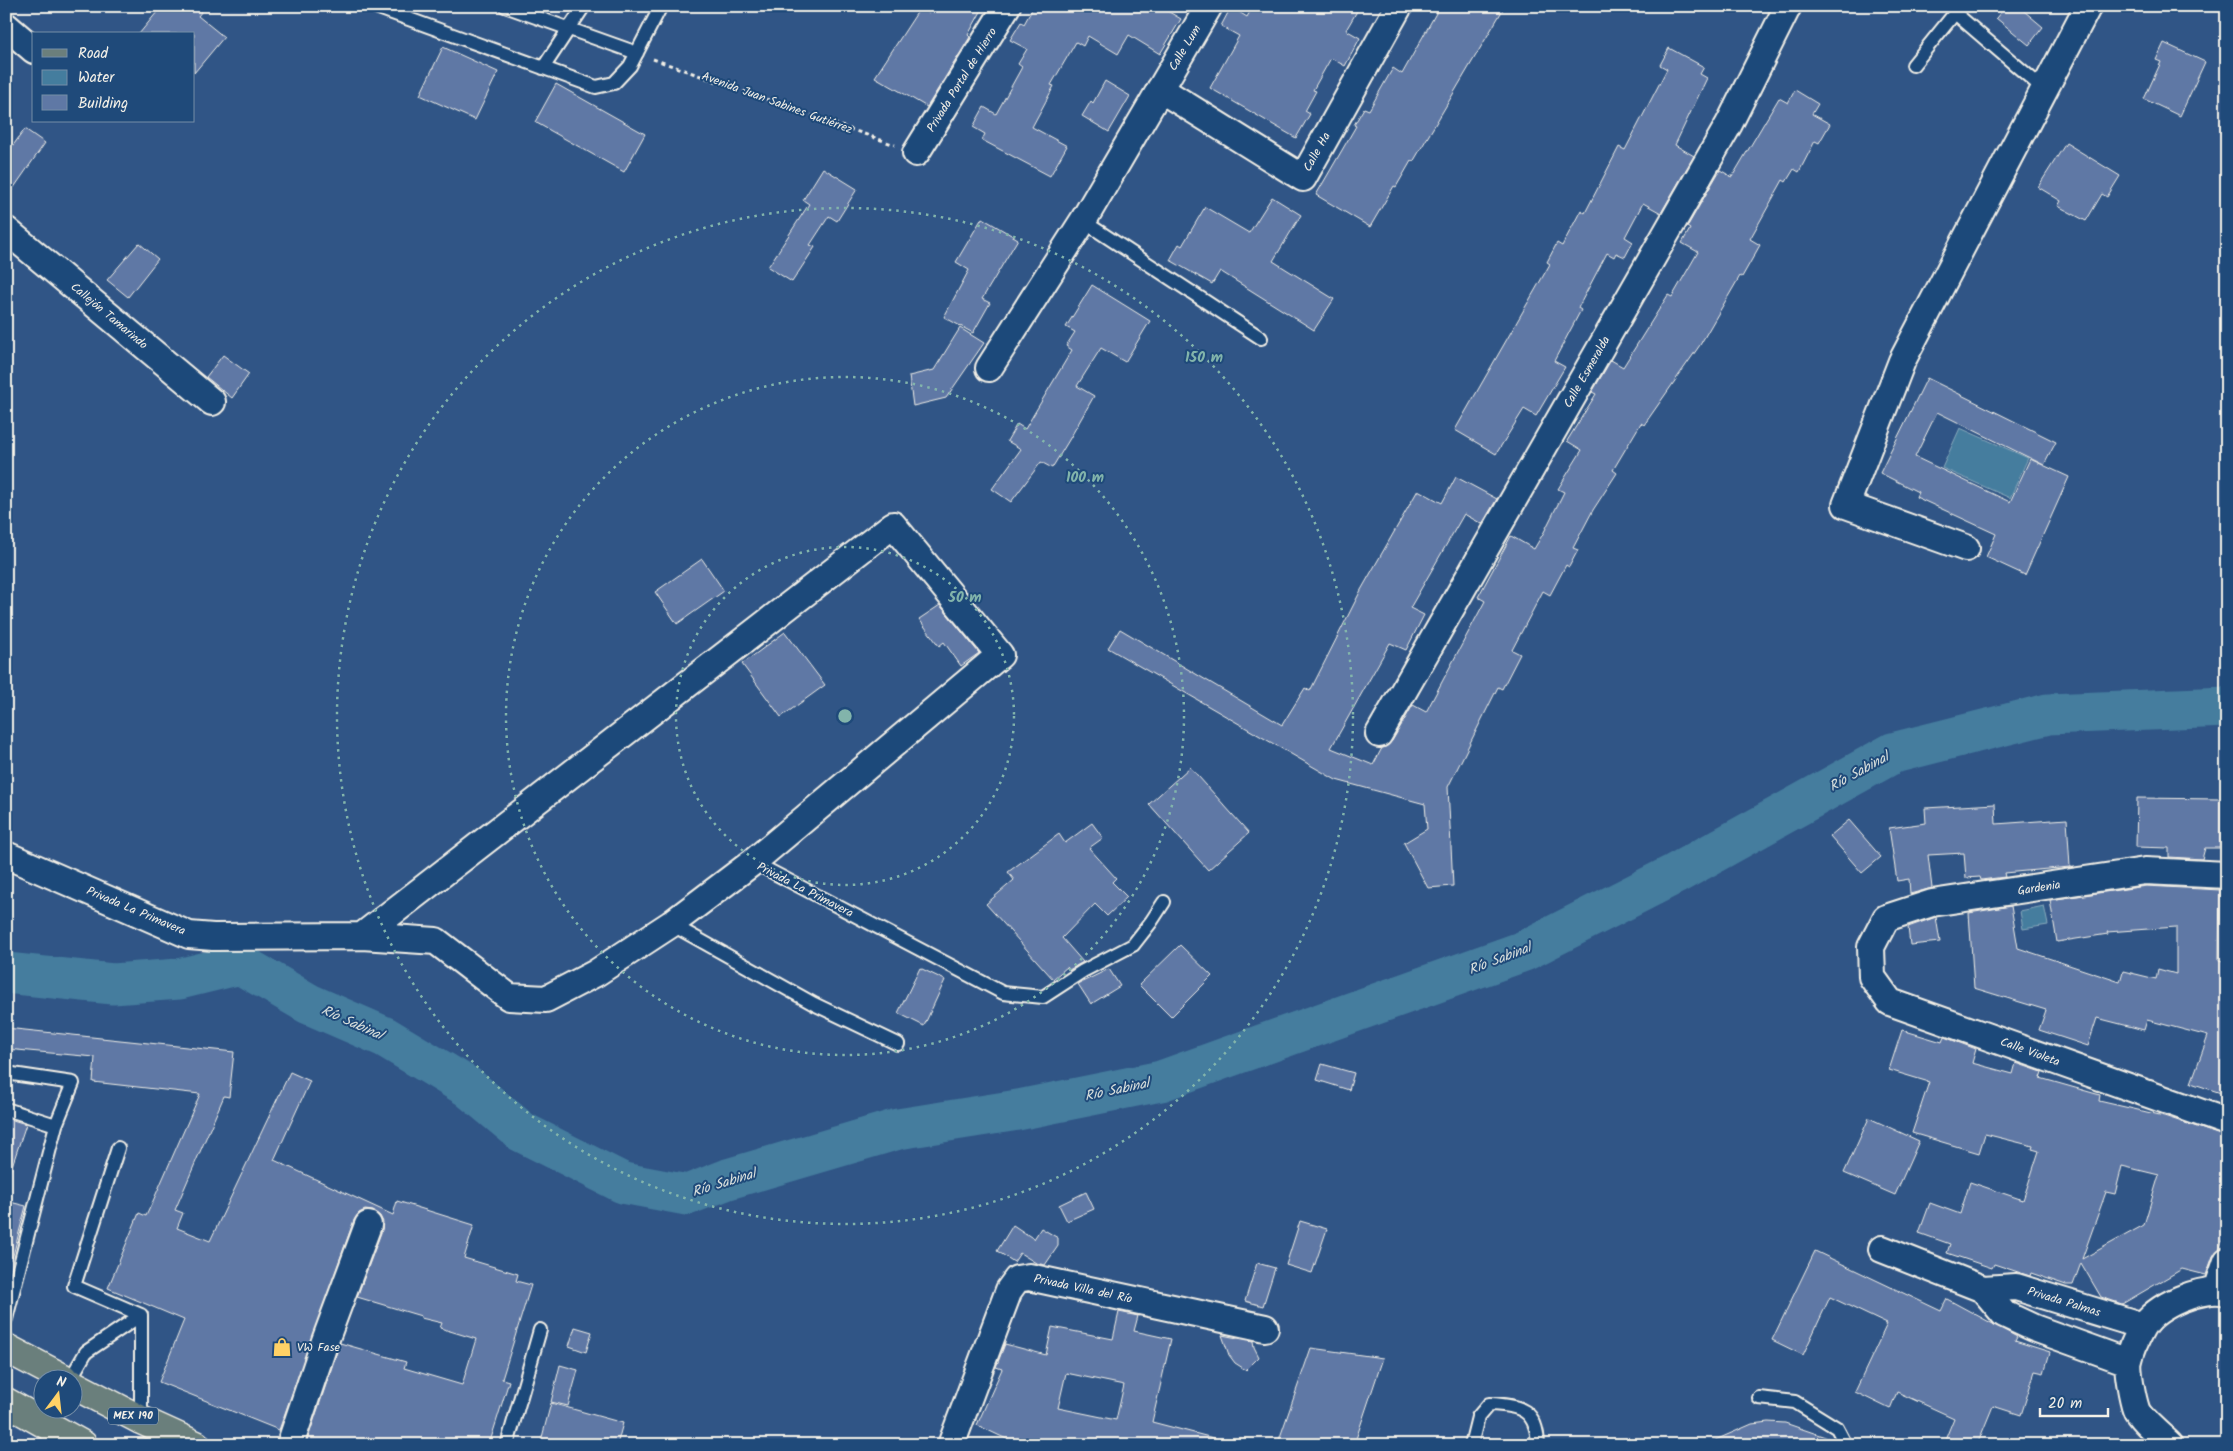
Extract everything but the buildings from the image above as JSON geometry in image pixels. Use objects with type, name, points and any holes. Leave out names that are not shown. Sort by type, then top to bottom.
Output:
[{"type":"main road","points":[[6,1348],[43,1368]]},
{"type":"main road","name":"MEX 190","points":[[82,1389],[141,1420],[196,1445]]},
{"type":"main road","points":[[6,1402],[83,1445]]},
{"type":"street","name":"Privada Portal de Hierro","points":[[916,153],[1007,6]]},
{"type":"street","name":"Calle Lum","points":[[989,368],[1083,221],[1209,6]]},
{"type":"street","name":"Calle Ha","points":[[1160,89],[1303,178],[1398,6]]},
{"type":"street","name":"Calle Esmeralda","points":[[1380,734],[1729,124],[1788,6]]},
{"type":"street","points":[[1966,548],[1846,505],[1902,361],[2046,91],[2088,6]]},
{"type":"street","points":[[6,26],[32,48]]},
{"type":"street","name":"Callejón Tamarindo","points":[[6,230],[212,402]]},
{"type":"street","points":[[362,936],[893,525],[1000,654],[753,862]]},
{"type":"street","name":"Privada La Primavera","points":[[6,855],[189,935],[213,937],[362,936],[436,941],[509,997],[546,998],[596,973],[671,924],[753,862]]},
{"type":"street","name":"Gardenia","points":[[1871,947],[1886,918],[1932,904],[2146,871],[2227,876]]},
{"type":"street","name":"Calle Violeta","points":[[1871,947],[1872,976],[1890,1002],[2227,1122]]},
{"type":"street","points":[[290,1445],[368,1224]]},
{"type":"street","name":"Privada Palmas","points":[[1882,1250],[1983,1289],[2016,1287],[2143,1326]]},
{"type":"street","points":[[2170,1445],[2136,1411],[2128,1362],[2143,1326],[2159,1312],[2185,1297],[2222,1291],[2227,1261]]},
{"type":"street","name":"Privada Villa del Río","points":[[951,1445],[1009,1290],[1017,1279],[1029,1276],[1264,1328]]},
{"type":"street","name":"Privada Palmas","points":[[1983,1289],[2004,1314],[2034,1328],[2128,1362]]},
{"type":"lane","points":[[373,6],[596,87],[614,83],[630,66],[661,6]]},
{"type":"lane","points":[[505,6],[637,54]]},
{"type":"lane","points":[[543,68],[584,6]]},
{"type":"lane","points":[[1913,65],[1955,14],[2046,91]]},
{"type":"lane","points":[[1083,221],[1261,338]]},
{"type":"lane","name":"Privada La Primavera","points":[[753,862],[1003,993],[1043,997],[1083,971],[1132,945],[1151,922],[1164,902]]},
{"type":"lane","points":[[671,924],[814,1004],[898,1044]]},
{"type":"lane","points":[[6,1074],[73,1083],[56,1125],[6,1319]]},
{"type":"lane","points":[[6,1108],[56,1125]]},
{"type":"lane","points":[[118,1148],[74,1286],[141,1315]]},
{"type":"lane","points":[[77,1368],[86,1352],[141,1315]]},
{"type":"lane","points":[[141,1315],[141,1420]]},
{"type":"lane","points":[[507,1445],[540,1330]]},
{"type":"lane","points":[[1759,1398],[1795,1402],[1837,1428],[1846,1445]]},
{"type":"lane","points":[[1471,1445],[1478,1417],[1489,1404],[1507,1404],[1524,1409],[1537,1426],[1538,1445]]},
{"type":"path","name":"Avenida Juan Sabines Gutiérrez","points":[[637,54],[916,153]]},
{"type":"water","points":[[1960,428],[2028,458],[2010,498],[1942,468]]},
{"type":"water","points":[[2044,906],[2048,925],[2023,929],[2020,911]]},
{"type":"waterway","name":"Río Sabinal","points":[[6,973],[113,984],[179,979],[240,964],[309,1004],[385,1037],[468,1087],[522,1132],[623,1183],[687,1195],[728,1179],[898,1129],[1018,1110],[1161,1081],[1524,951],[1675,874],[1893,753],[2048,714],[2227,707]]},
{"type":"place","name":"VW Fase","points":[[282,1347]]}]
